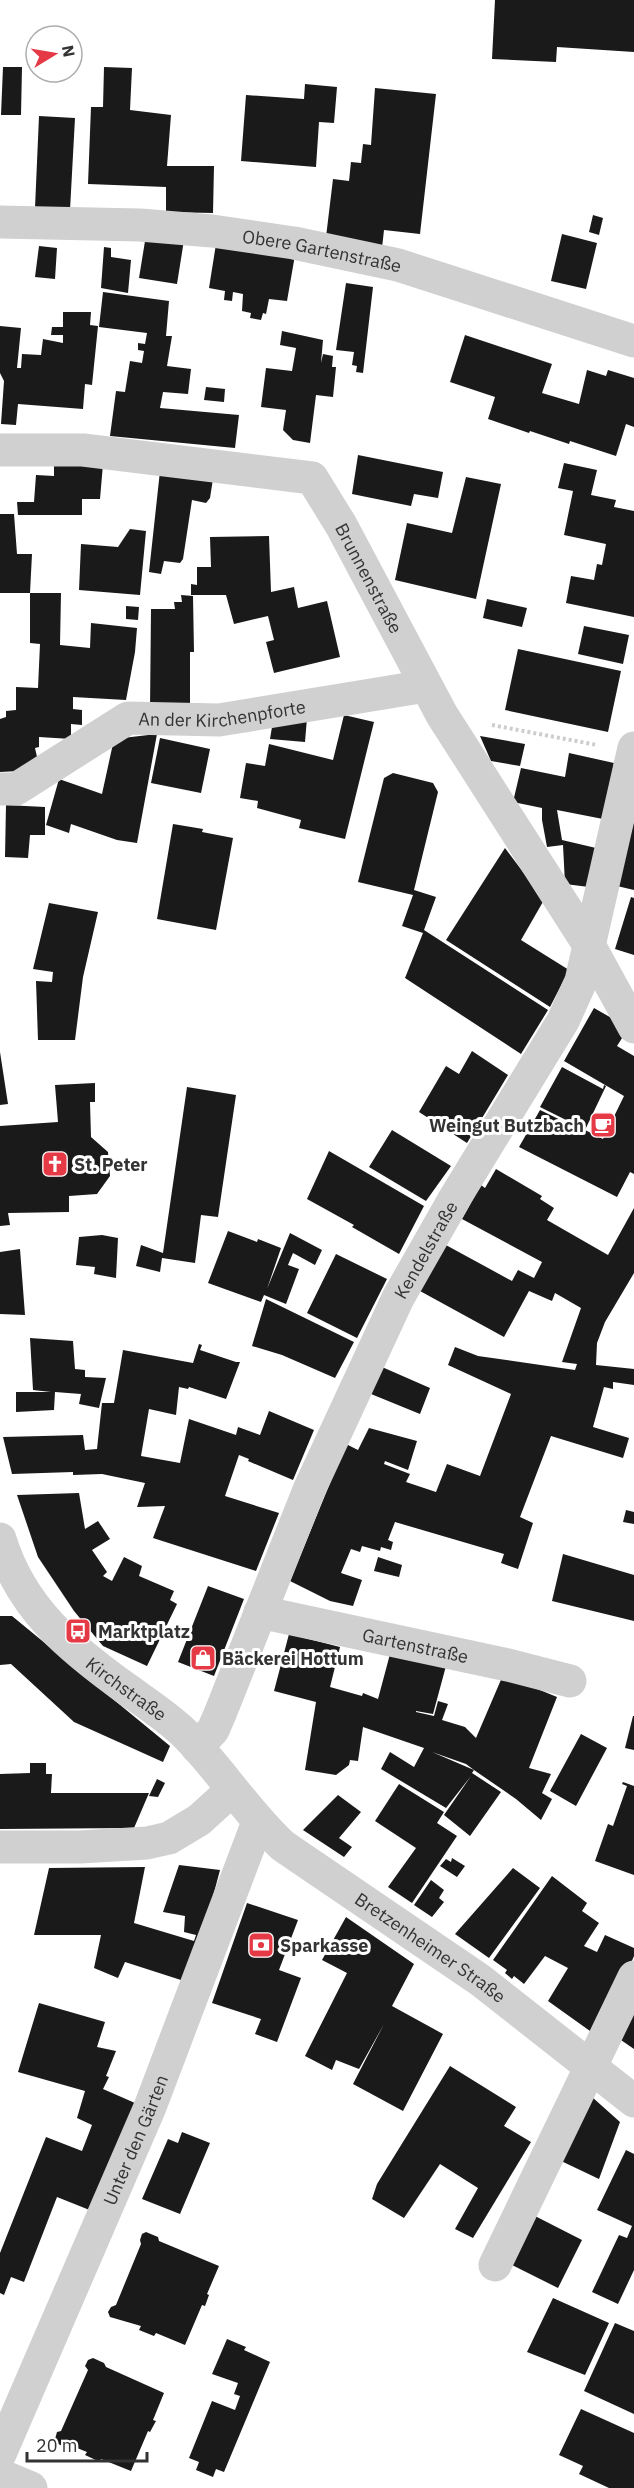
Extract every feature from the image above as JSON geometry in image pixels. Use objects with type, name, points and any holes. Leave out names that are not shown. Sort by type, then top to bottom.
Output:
[{"type":"street","name":"Obere Gartenstraße","points":[[0,222],[140,225],[212,231],[294,243],[398,265],[634,341]]},
{"type":"street","name":"Brunnenstraße","points":[[0,450],[83,450],[312,478],[341,525],[442,715],[590,945],[634,1027]]},
{"type":"street","name":"An der Kirchenpforte","points":[[0,789],[16,789],[128,718],[219,720],[426,686]]},
{"type":"street","name":"Kendelstraße","points":[[197,1747],[213,1730],[217,1722],[309,1490],[398,1298],[456,1196],[563,1021],[581,981],[634,750]]},
{"type":"street","name":"Kirchstraße","points":[[0,1542],[31,1602],[70,1647],[165,1717],[197,1747]]},
{"type":"street","name":"Gartenstraße","points":[[260,1612],[508,1665],[570,1681]]},
{"type":"street","name":"Bretzenheimer Straße","points":[[197,1747],[258,1822],[283,1846],[480,1980],[634,2101]]},
{"type":"street","points":[[0,1847],[91,1846],[147,1843],[169,1838],[199,1820],[232,1790]]},
{"type":"street","name":"Unter den Gärten","points":[[0,2454],[150,2107],[258,1822]]},
{"type":"street","points":[[495,2265],[634,1977]]},
{"type":"street","points":[[0,2475],[31,2488]]},
{"type":"path","points":[[442,715],[634,750]]},
{"type":"building","points":[[495,0],[634,0],[634,52],[557,47],[556,62],[492,59]]},
{"type":"building","points":[[3,67],[22,67],[21,115],[1,115]]},
{"type":"building","points":[[104,67],[132,68],[130,110],[171,115],[167,166],[214,166],[213,213],[166,212],[166,187],[88,184],[91,107],[103,107]]},
{"type":"building","points":[[305,84],[337,87],[334,123],[319,122],[316,167],[241,161],[246,95],[304,99]]},
{"type":"building","points":[[375,88],[436,94],[420,234],[384,230],[382,248],[326,237],[333,179],[349,181],[351,162],[361,163],[363,144],[371,145]]},
{"type":"building","points":[[39,116],[75,118],[70,210],[35,208]]},
{"type":"building","points":[[593,215],[603,218],[599,235],[589,232]]},
{"type":"building","points":[[562,234],[597,243],[586,289],[551,281]]},
{"type":"building","points":[[146,235],[184,240],[177,284],[139,278]]},
{"type":"building","points":[[216,244],[295,255],[287,301],[269,299],[266,314],[263,313],[261,320],[250,318],[251,313],[242,311],[243,294],[233,292],[232,301],[224,300],[225,291],[209,288]]},
{"type":"building","points":[[39,246],[57,248],[55,279],[35,277]]},
{"type":"building","points":[[104,247],[111,248],[111,257],[131,260],[128,293],[101,288]]},
{"type":"building","points":[[346,283],[373,287],[363,373],[356,372],[357,366],[352,365],[354,352],[336,350]]},
{"type":"building","points":[[103,292],[169,301],[166,336],[172,336],[167,366],[191,369],[188,394],[163,392],[160,408],[239,415],[235,448],[110,436],[116,391],[125,392],[130,361],[142,363],[144,351],[138,350],[138,343],[145,344],[147,333],[99,327]]},
{"type":"building","points":[[63,312],[91,312],[90,325],[98,326],[92,385],[85,384],[83,409],[18,404],[16,425],[1,424],[4,381],[0,373],[0,326],[21,328],[17,368],[21,368],[22,354],[41,355],[43,339],[63,343],[63,335],[51,335],[52,327],[63,327]]},
{"type":"building","points":[[282,331],[323,340],[321,363],[323,354],[333,356],[332,367],[336,367],[333,397],[316,395],[310,443],[293,440],[283,430],[286,410],[261,407],[266,368],[292,371],[296,348],[280,345]]},
{"type":"building","points":[[465,335],[552,364],[542,393],[579,404],[587,370],[606,376],[608,370],[634,378],[634,427],[626,424],[616,456],[570,441],[569,444],[530,431],[529,433],[488,419],[495,397],[450,382]]},
{"type":"building","points":[[206,387],[225,389],[224,402],[204,400]]},
{"type":"building","points":[[358,455],[443,472],[438,498],[414,494],[411,506],[352,494]]},
{"type":"building","points":[[54,459],[103,464],[100,499],[82,499],[82,515],[18,515],[17,502],[34,502],[36,475],[54,476]]},
{"type":"building","points":[[564,463],[597,470],[591,495],[616,500],[614,507],[634,511],[634,617],[566,603],[571,576],[594,580],[597,564],[602,565],[606,544],[564,535],[573,491],[558,488]]},
{"type":"building","points":[[160,471],[213,479],[210,498],[206,503],[192,500],[183,559],[180,563],[164,561],[161,574],[149,572]]},
{"type":"building","points":[[466,477],[501,484],[476,599],[395,580],[407,523],[452,533]]},
{"type":"building","points":[[0,514],[14,514],[17,554],[32,554],[30,593],[0,593]]},
{"type":"building","points":[[130,529],[146,531],[140,595],[79,590],[81,544],[118,547]]},
{"type":"building","points":[[269,536],[271,592],[294,587],[298,608],[327,601],[340,657],[274,673],[266,642],[274,640],[268,616],[234,624],[226,595],[191,595],[191,584],[197,585],[197,567],[211,567],[210,537]]},
{"type":"building","points":[[30,593],[61,593],[60,645],[90,648],[91,623],[137,628],[135,652],[126,700],[73,697],[73,709],[82,710],[82,725],[71,724],[71,739],[39,737],[39,747],[35,748],[40,770],[0,772],[0,719],[6,717],[6,711],[16,710],[16,687],[38,688],[40,644],[30,643]]},
{"type":"building","points":[[181,595],[193,596],[194,652],[190,652],[190,708],[150,709],[151,609],[175,609],[174,602],[182,602]]},
{"type":"building","points":[[487,599],[527,608],[522,627],[483,618]]},
{"type":"building","points":[[126,606],[139,607],[138,620],[126,619]]},
{"type":"building","points":[[584,626],[629,635],[623,664],[578,654]]},
{"type":"building","points":[[518,649],[621,671],[608,732],[505,710]]},
{"type":"building","points":[[344,715],[374,722],[345,839],[299,828],[301,820],[257,808],[258,801],[240,798],[246,763],[265,766],[269,744],[333,760]]},
{"type":"building","points":[[307,718],[305,742],[270,739],[273,721]]},
{"type":"building","points":[[157,734],[137,843],[117,840],[71,824],[69,833],[46,825],[59,779],[102,794],[114,739]]},
{"type":"building","points":[[480,736],[525,744],[520,766],[491,761]]},
{"type":"building","points":[[160,738],[210,749],[201,793],[151,783]]},
{"type":"building","points":[[569,753],[614,763],[603,819],[557,810],[562,840],[596,848],[589,887],[565,884],[563,845],[547,847],[542,808],[513,802],[521,768],[565,777]]},
{"type":"building","points":[[393,773],[433,783],[438,792],[414,890],[436,897],[424,930],[548,1010],[521,1054],[405,978],[423,933],[402,926],[413,895],[358,882],[384,778]]},
{"type":"building","points":[[6,805],[45,807],[45,835],[30,835],[28,858],[5,857]]},
{"type":"building","points":[[634,821],[634,890],[617,886]]},
{"type":"building","points":[[173,824],[203,829],[202,832],[233,838],[216,930],[157,919]]},
{"type":"building","points":[[505,848],[544,900],[521,940],[569,970],[550,1007],[446,940]]},
{"type":"building","points":[[631,897],[634,898],[634,955],[615,949]]},
{"type":"building","points":[[49,903],[98,912],[83,977],[75,1040],[38,1040],[36,981],[52,982],[53,972],[33,969]]},
{"type":"building","points":[[594,1008],[615,1020],[624,1035],[617,1046],[634,1056],[634,1174],[630,1172],[617,1197],[519,1147],[540,1110],[571,1125],[572,1123],[540,1107],[562,1067],[603,1089],[604,1085],[606,1086],[585,1130],[603,1139],[624,1096],[564,1061]]},
{"type":"building","points":[[472,1051],[508,1075],[467,1143],[419,1112],[446,1066],[459,1074]]},
{"type":"building","points":[[0,1052],[8,1104],[0,1105]]},
{"type":"building","name":"St. Peter","points":[[95,1083],[95,1102],[90,1102],[91,1137],[108,1152],[110,1176],[97,1194],[69,1196],[69,1212],[8,1213],[10,1225],[0,1226],[0,1126],[58,1122],[55,1085]]},
{"type":"building","points":[[187,1087],[236,1095],[218,1217],[201,1215],[195,1263],[162,1258],[160,1272],[136,1266],[141,1245],[163,1253]]},
{"type":"building","points":[[392,1130],[451,1166],[426,1201],[369,1167]]},
{"type":"building","points":[[329,1151],[424,1206],[399,1254],[352,1227],[354,1225],[307,1199]]},
{"type":"building","points":[[496,1169],[542,1196],[540,1199],[554,1208],[547,1220],[608,1255],[634,1208],[634,1273],[605,1322],[597,1343],[596,1365],[634,1369],[634,1385],[613,1382],[613,1389],[604,1387],[593,1427],[629,1438],[623,1458],[551,1436],[520,1517],[533,1523],[518,1569],[501,1563],[504,1554],[395,1522],[388,1540],[393,1542],[391,1550],[381,1547],[380,1551],[362,1546],[360,1552],[351,1549],[341,1573],[362,1580],[353,1606],[330,1601],[290,1581],[346,1444],[358,1450],[369,1428],[417,1441],[408,1470],[385,1461],[384,1464],[410,1474],[406,1482],[436,1492],[447,1464],[480,1476],[511,1394],[448,1365],[455,1347],[478,1356],[575,1370],[577,1364],[562,1362],[581,1308],[555,1293],[552,1301],[529,1291],[504,1337],[420,1291],[444,1244],[512,1281],[518,1270],[534,1278],[542,1262],[462,1219],[481,1185],[485,1188]]},
{"type":"building","points":[[228,1231],[281,1248],[267,1289],[290,1233],[322,1250],[315,1265],[293,1253],[288,1265],[299,1269],[286,1304],[264,1295],[261,1302],[208,1283]]},
{"type":"building","points":[[102,1235],[118,1238],[116,1278],[94,1274],[95,1267],[76,1265],[79,1237]]},
{"type":"building","points":[[20,1249],[25,1315],[0,1314],[0,1252]]},
{"type":"building","points":[[336,1254],[387,1279],[357,1338],[307,1313]]},
{"type":"building","points":[[266,1299],[354,1342],[335,1378],[282,1355],[252,1346]]},
{"type":"building","points":[[30,1338],[73,1341],[75,1369],[85,1370],[85,1377],[106,1378],[99,1408],[79,1404],[81,1394],[55,1392],[54,1410],[16,1412],[16,1392],[51,1392],[33,1390]]},
{"type":"building","points":[[199,1344],[202,1345],[200,1350],[240,1362],[226,1399],[189,1387],[188,1389],[179,1387],[176,1415],[149,1409],[141,1456],[180,1463],[189,1419],[236,1435],[238,1427],[260,1435],[269,1411],[314,1430],[293,1480],[239,1455],[225,1496],[279,1513],[256,1571],[153,1538],[165,1506],[137,1507],[145,1483],[102,1474],[73,1475],[73,1472],[12,1474],[3,1437],[83,1435],[85,1450],[97,1449],[102,1403],[114,1403],[123,1350],[193,1363]]},
{"type":"building","points":[[382,1367],[430,1388],[420,1414],[371,1394]]},
{"type":"building","points":[[79,1493],[85,1529],[98,1521],[110,1539],[92,1550],[107,1572],[103,1576],[112,1581],[124,1557],[142,1566],[139,1576],[174,1591],[170,1600],[177,1604],[147,1666],[103,1646],[74,1611],[38,1557],[17,1495]]},
{"type":"building","points":[[626,1510],[634,1512],[634,1524],[623,1522]]},
{"type":"building","points":[[563,1554],[634,1575],[634,1621],[552,1601]]},
{"type":"building","points":[[378,1557],[402,1565],[399,1577],[374,1571]]},
{"type":"building","points":[[208,1586],[244,1599],[214,1676],[178,1662]]},
{"type":"building","points":[[0,1616],[12,1616],[170,1746],[163,1762],[74,1722],[11,1664],[0,1665]]},
{"type":"building","points":[[289,1634],[340,1647],[330,1687],[362,1696],[363,1693],[378,1699],[390,1654],[446,1666],[433,1714],[416,1712],[434,1716],[438,1701],[448,1704],[442,1720],[465,1727],[476,1738],[503,1675],[557,1697],[529,1768],[551,1774],[542,1793],[552,1799],[541,1820],[516,1799],[474,1770],[472,1773],[501,1792],[470,1836],[444,1815],[471,1776],[446,1808],[381,1769],[390,1752],[414,1767],[424,1748],[363,1727],[358,1761],[350,1760],[349,1765],[336,1775],[305,1770],[316,1702],[274,1691]],"holes":[[[432,1752],[466,1764],[474,1770]]]},
{"type":"building","points":[[634,1716],[634,1750],[625,1748]]},
{"type":"building","points":[[581,1734],[607,1748],[576,1806],[550,1791]]},
{"type":"building","points":[[30,1763],[46,1763],[46,1774],[52,1774],[51,1793],[149,1793],[134,1828],[0,1829],[0,1774],[30,1773]]},
{"type":"building","points":[[157,1779],[165,1783],[158,1797],[149,1796]]},
{"type":"building","points":[[623,1782],[634,1786],[634,1875],[595,1861],[608,1824],[613,1826],[627,1786],[622,1784]]},
{"type":"building","points":[[399,1784],[444,1812],[437,1823],[457,1836],[412,1903],[388,1887],[416,1848],[375,1821]]},
{"type":"building","points":[[338,1795],[361,1812],[339,1838],[352,1847],[344,1857],[303,1830]]},
{"type":"building","points":[[452,1858],[465,1866],[457,1877],[440,1866],[446,1859],[451,1862]]},
{"type":"building","points":[[179,1865],[220,1870],[207,1919],[184,1981],[125,1962],[118,1978],[94,1968],[101,1935],[34,1935],[49,1868],[145,1867],[134,1923],[194,1941],[196,1935],[184,1932],[185,1916],[163,1912]]},
{"type":"building","points":[[513,1868],[540,1888],[489,1958],[455,1934]]},
{"type":"building","points":[[552,1876],[587,1903],[582,1911],[599,1923],[584,1946],[597,1952],[605,1935],[634,1948],[634,1956],[623,1982],[590,2031],[548,2001],[568,1968],[545,1956],[524,1984],[514,1976],[512,1979],[505,1973],[507,1970],[493,1960]]},
{"type":"building","points":[[431,1880],[444,1890],[439,1898],[444,1902],[432,1917],[414,1905]]},
{"type":"building","name":"Sparkasse","points":[[247,1903],[298,1920],[279,1970],[301,1978],[277,2042],[255,2034],[261,2019],[212,2003]]},
{"type":"building","points":[[346,1917],[414,1964],[392,2006],[443,2034],[403,2111],[353,2084],[384,2024],[359,2069],[336,2060],[332,2070],[305,2056],[347,1973],[322,1960]]},
{"type":"building","points":[[39,2003],[105,2022],[97,2047],[116,2051],[103,2089],[135,2103],[92,2211],[57,2197],[24,2282],[11,2277],[4,2295],[0,2293],[0,2253],[46,2137],[82,2151],[92,2125],[77,2118],[85,2091],[18,2072]]},
{"type":"building","points":[[634,2007],[634,2049],[618,2038]]},
{"type":"building","points":[[450,2066],[516,2107],[504,2126],[531,2142],[473,2238],[455,2229],[478,2188],[440,2164],[404,2218],[372,2199],[377,2184]]},
{"type":"building","points":[[592,2097],[620,2122],[599,2179],[559,2160]]},
{"type":"building","points":[[182,2132],[210,2143],[180,2214],[142,2199],[168,2139],[178,2143]]},
{"type":"building","points":[[626,2150],[634,2154],[634,2270],[618,2304],[592,2292],[619,2235],[627,2238],[632,2226],[597,2210]]},
{"type":"building","points":[[535,2216],[582,2240],[558,2288],[510,2264]]},
{"type":"building","points":[[146,2232],[158,2237],[159,2241],[219,2266],[207,2294],[209,2295],[205,2306],[202,2305],[185,2345],[156,2333],[154,2336],[139,2330],[141,2326],[110,2317],[108,2312],[116,2305],[141,2244],[142,2234]]},
{"type":"building","points":[[553,2298],[609,2323],[585,2375],[527,2352]]},
{"type":"building","points":[[615,2323],[634,2331],[634,2414],[584,2391]]},
{"type":"building","points":[[227,2339],[246,2347],[244,2350],[270,2362],[224,2472],[216,2469],[213,2477],[196,2470],[199,2462],[189,2458],[212,2401],[235,2410],[240,2396],[234,2394],[238,2383],[212,2374]]},
{"type":"building","points":[[93,2358],[104,2363],[106,2367],[164,2393],[153,2420],[156,2421],[150,2432],[148,2431],[131,2471],[101,2459],[100,2462],[85,2455],[87,2452],[72,2446],[67,2448],[56,2443],[57,2432],[61,2431],[88,2370],[85,2366],[88,2360]]},
{"type":"building","points":[[581,2409],[634,2433],[634,2488],[609,2488],[579,2474],[583,2466],[559,2455]]},
{"type":"place","name":"Weingut Butzbach","points":[[603,1125]]},
{"type":"place","name":"St. Peter","points":[[55,1164]]},
{"type":"place","name":"Marktplatz","points":[[78,1631]]},
{"type":"place","name":"Bäckerei Hottum","points":[[203,1658]]},
{"type":"place","name":"Sparkasse","points":[[261,1945]]}]
